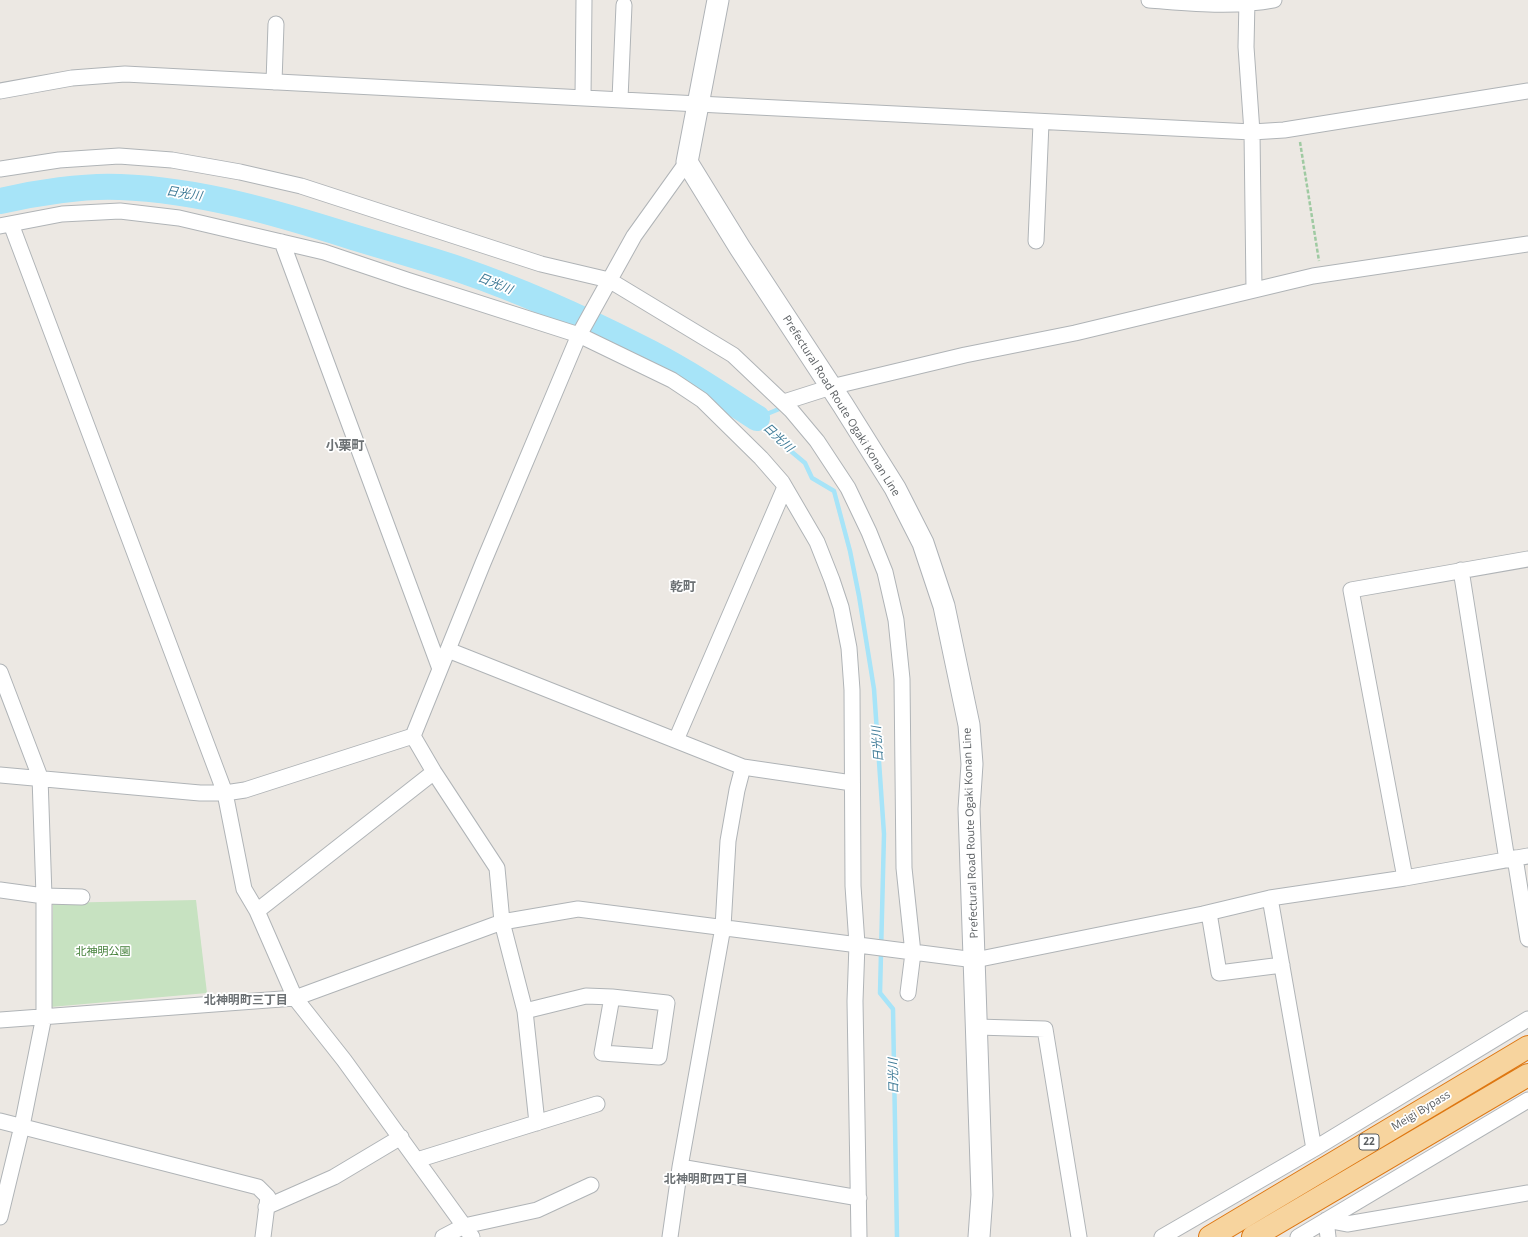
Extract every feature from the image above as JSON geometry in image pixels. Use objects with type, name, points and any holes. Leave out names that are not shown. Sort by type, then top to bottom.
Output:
[{"type":"highway","name":"Meigi Bypass","points":[[1210,1237],[1528,1047]]},
{"type":"highway","name":"Meigi Bypass","points":[[1253,1237],[1528,1075]]},
{"type":"main road","points":[[688,162],[718,0]]},
{"type":"main road","name":"Prefectural Road Route Ogaki Konan Line","points":[[688,162],[740,248],[895,488],[922,543],[944,606],[969,725],[972,764],[969,809],[977,1027],[977,1088],[982,1195],[979,1237]]},
{"type":"street","points":[[583,97],[584,0]]},
{"type":"street","points":[[1149,0],[1203,4],[1274,0]]},
{"type":"street","points":[[1247,2],[1246,47],[1252,132],[1254,290]]},
{"type":"street","points":[[620,99],[624,5]]},
{"type":"street","points":[[274,82],[276,24]]},
{"type":"street","points":[[0,91],[72,78],[125,74],[583,97],[1041,123],[1252,132],[1298,127],[1528,91]]},
{"type":"street","points":[[1036,241],[1041,123]]},
{"type":"street","points":[[0,169],[59,160],[119,156],[180,161],[240,172],[301,186],[541,264],[608,282],[733,355],[784,402],[817,441],[848,488],[870,532],[884,572],[894,613],[902,679],[904,868],[910,953],[908,993]]},
{"type":"street","points":[[413,736],[580,333],[634,236],[688,162]]},
{"type":"street","points":[[468,1231],[296,998],[257,911],[244,889],[225,793],[6,225],[62,214],[120,211],[179,218],[324,252],[407,280],[580,333],[672,380],[702,400],[761,458],[785,487],[817,542],[841,607],[849,648],[851,676],[853,886],[859,944],[855,1001],[859,1237]]},
{"type":"street","points":[[282,242],[440,669]]},
{"type":"street","points":[[784,402],[831,387],[965,355],[1075,333],[1321,275],[1528,244]]},
{"type":"street","points":[[676,740],[785,487]]},
{"type":"street","points":[[1405,878],[1351,590],[1528,558]]},
{"type":"street","points":[[1461,570],[1517,858],[1528,939]]},
{"type":"street","points":[[448,650],[743,767],[852,783]]},
{"type":"street","points":[[0,672],[40,777],[44,896],[44,1016],[22,1126],[0,1217]]},
{"type":"street","points":[[0,775],[40,777],[200,793],[225,793],[245,790],[413,736]]},
{"type":"street","points":[[413,736],[434,772],[497,868],[502,922],[525,1011],[537,1123]]},
{"type":"street","points":[[670,1237],[680,1167],[723,928],[728,841],[737,790],[743,767]]},
{"type":"street","points":[[257,911],[434,772]]},
{"type":"street","points":[[0,1020],[296,998],[502,922],[578,909],[859,944],[910,953],[975,960],[1210,913],[1270,898],[1405,878],[1517,858]]},
{"type":"street","points":[[0,890],[44,896],[82,897]]},
{"type":"street","points":[[1270,898],[1314,1149]]},
{"type":"street","points":[[1210,913],[1219,974],[1282,965]]},
{"type":"street","points":[[525,1011],[586,996],[612,996],[667,1003],[659,1057],[602,1053],[612,996]]},
{"type":"street","points":[[1162,1237],[1314,1149],[1528,1018]]},
{"type":"street","points":[[977,1027],[1045,1029],[1079,1237]]},
{"type":"street","points":[[1298,1237],[1528,1100]]},
{"type":"street","points":[[417,1160],[597,1104]]},
{"type":"street","points":[[0,1121],[258,1187],[268,1197],[263,1237]]},
{"type":"street","points":[[266,1207],[334,1177],[400,1137]]},
{"type":"street","points":[[680,1167],[859,1198]]},
{"type":"street","points":[[443,1237],[537,1210],[591,1185]]},
{"type":"street","points":[[1326,1220],[1347,1224],[1528,1193]]},
{"type":"street","points":[[1326,1220],[1328,1237]]},
{"type":"path","points":[[1298,127],[1321,275]]},
{"type":"green space","name":"北神明公園","points":[[196,900],[207,993],[51,1007],[53,903]]},
{"type":"waterway","name":"日光川","points":[[0,201],[60,190],[91,187],[120,187],[150,189],[209,198],[296,219],[461,270],[552,306],[596,326],[669,363],[757,418]]},
{"type":"waterway","name":"日光川","points":[[784,407],[757,418],[774,437],[805,463],[812,478],[834,491],[850,551],[874,689],[884,834],[880,993],[893,1009],[897,1237]]},
{"type":"district","name":"小栗町","points":[[345,446]]},
{"type":"district","name":"乾町","points":[[683,587]]},
{"type":"district","name":"北神明町三丁目","points":[[246,1001]]},
{"type":"district","name":"北神明町四丁目","points":[[706,1180]]}]
